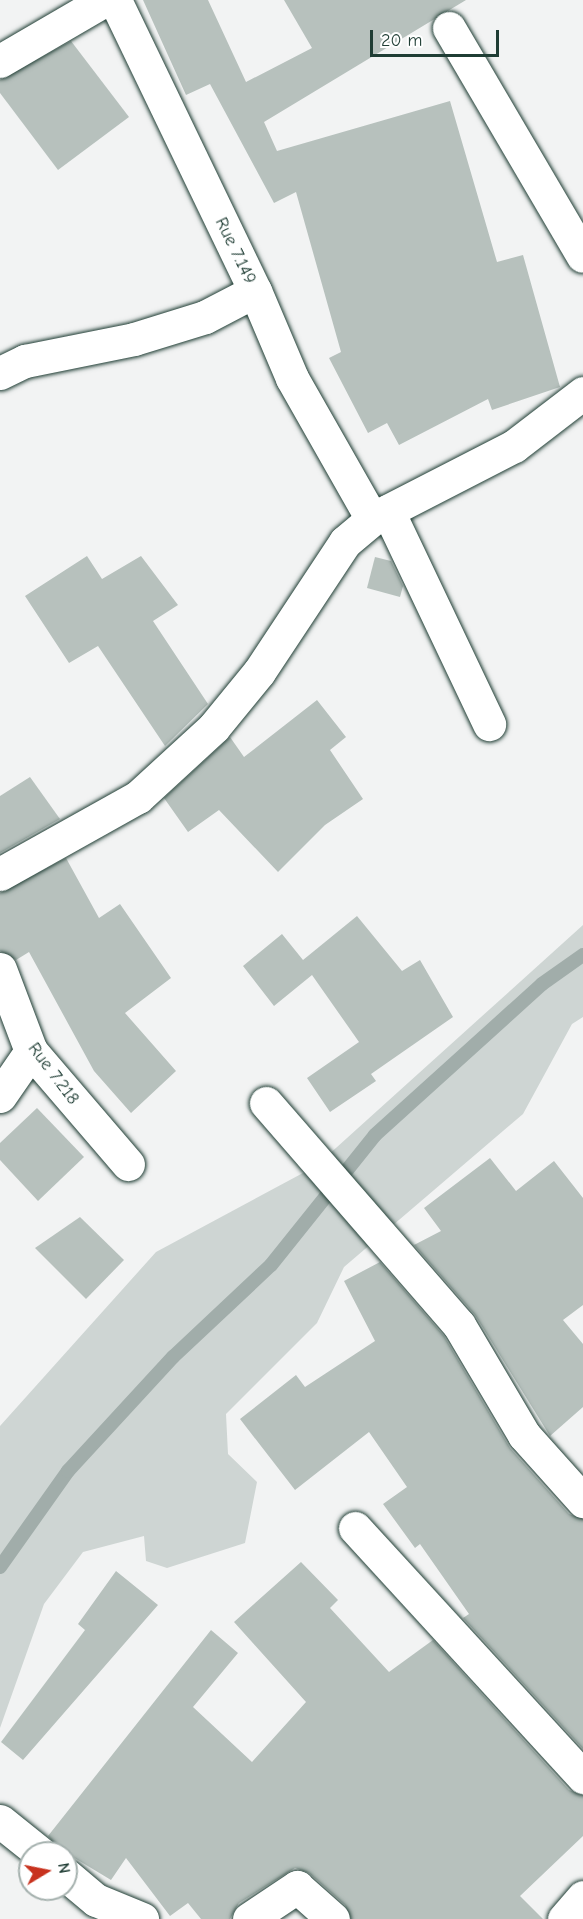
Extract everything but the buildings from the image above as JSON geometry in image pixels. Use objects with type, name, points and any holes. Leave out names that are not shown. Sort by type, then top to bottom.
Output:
[{"type":"street","points":[[0,61],[105,0]]},
{"type":"street","name":"Rue 7.149","points":[[0,373],[25,361],[134,339],[205,317],[255,291],[115,0]]},
{"type":"street","points":[[449,28],[583,256]]},
{"type":"street","points":[[255,291],[292,378],[380,515],[489,724]]},
{"type":"street","points":[[0,874],[138,797],[214,727],[258,672],[345,542],[380,515],[514,446],[583,393]]},
{"type":"street","name":"Rue 7.218","points":[[0,969],[31,1051],[128,1164]]},
{"type":"street","points":[[0,1096],[31,1051]]},
{"type":"street","points":[[266,1103],[459,1325],[524,1435],[583,1501]]},
{"type":"street","points":[[355,1528],[583,1777]]},
{"type":"street","points":[[0,1821],[25,1841]]},
{"type":"street","points":[[78,1885],[96,1900],[142,1919]]},
{"type":"street","points":[[249,1919],[297,1887],[333,1919]]},
{"type":"street","points":[[564,1919],[583,1897]]},
{"type":"shaded area","points":[[583,925],[583,1017],[572,1024],[523,1114],[344,1267],[317,1323],[226,1414],[228,1454],[257,1482],[245,1543],[167,1568],[146,1561],[144,1536],[83,1552],[44,1604],[0,1728],[0,1426],[156,1252],[316,1166]]},
{"type":"waterway","points":[[0,1567],[68,1471],[173,1357],[271,1265],[375,1135],[542,984],[583,955]]}]
